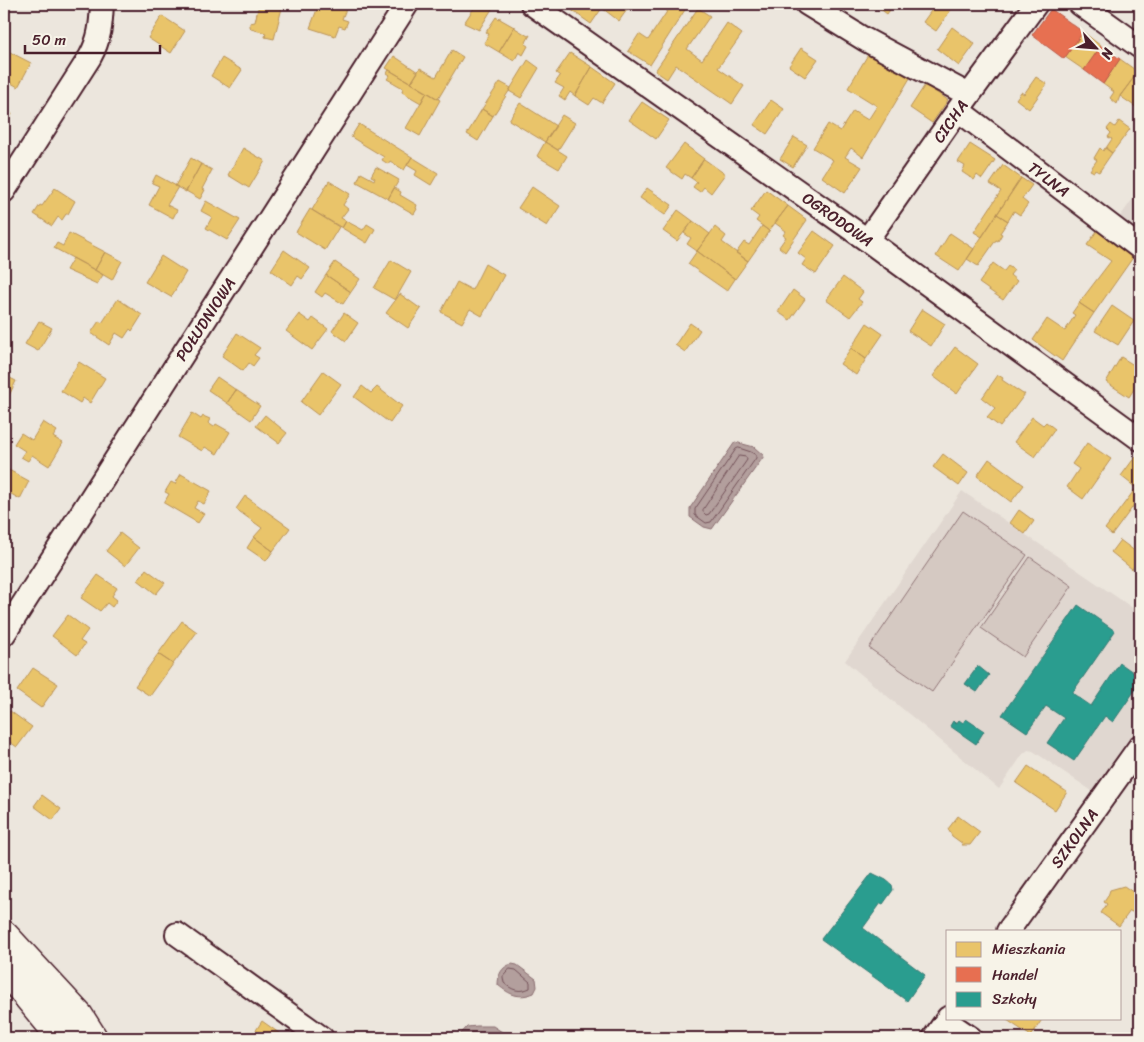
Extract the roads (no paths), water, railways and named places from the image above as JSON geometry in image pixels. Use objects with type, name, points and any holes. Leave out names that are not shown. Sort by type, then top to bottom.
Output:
[{"type":"main road","points":[[4,934],[79,1016],[93,1038]]},
{"type":"main road","points":[[4,968],[62,1038]]},
{"type":"street","points":[[4,191],[97,44],[101,31],[102,4]]},
{"type":"street","name":"POŁUDNIOWA","points":[[4,634],[407,4]]},
{"type":"street","name":"OGRODOWA","points":[[532,4],[867,240],[1140,439]]},
{"type":"street","name":"TYLNA","points":[[807,4],[963,102],[1140,248]]},
{"type":"street","name":"CICHA","points":[[867,240],[963,102],[1036,4]]},
{"type":"street","points":[[1080,4],[1140,47]]},
{"type":"street","name":"SZKOLNA","points":[[1009,930],[1140,746]]},
{"type":"street","points":[[177,934],[322,1038]]},
{"type":"street","points":[[943,1026],[972,1038]]},
{"type":"water","points":[[735,442],[754,447],[764,456],[712,529],[704,527],[690,517],[690,508]]},
{"type":"water","points":[[512,964],[517,965],[536,979],[537,987],[534,993],[519,996],[498,985],[501,972],[505,967]]},
{"type":"water","points":[[493,1026],[511,1038],[457,1038],[467,1027]]}]
